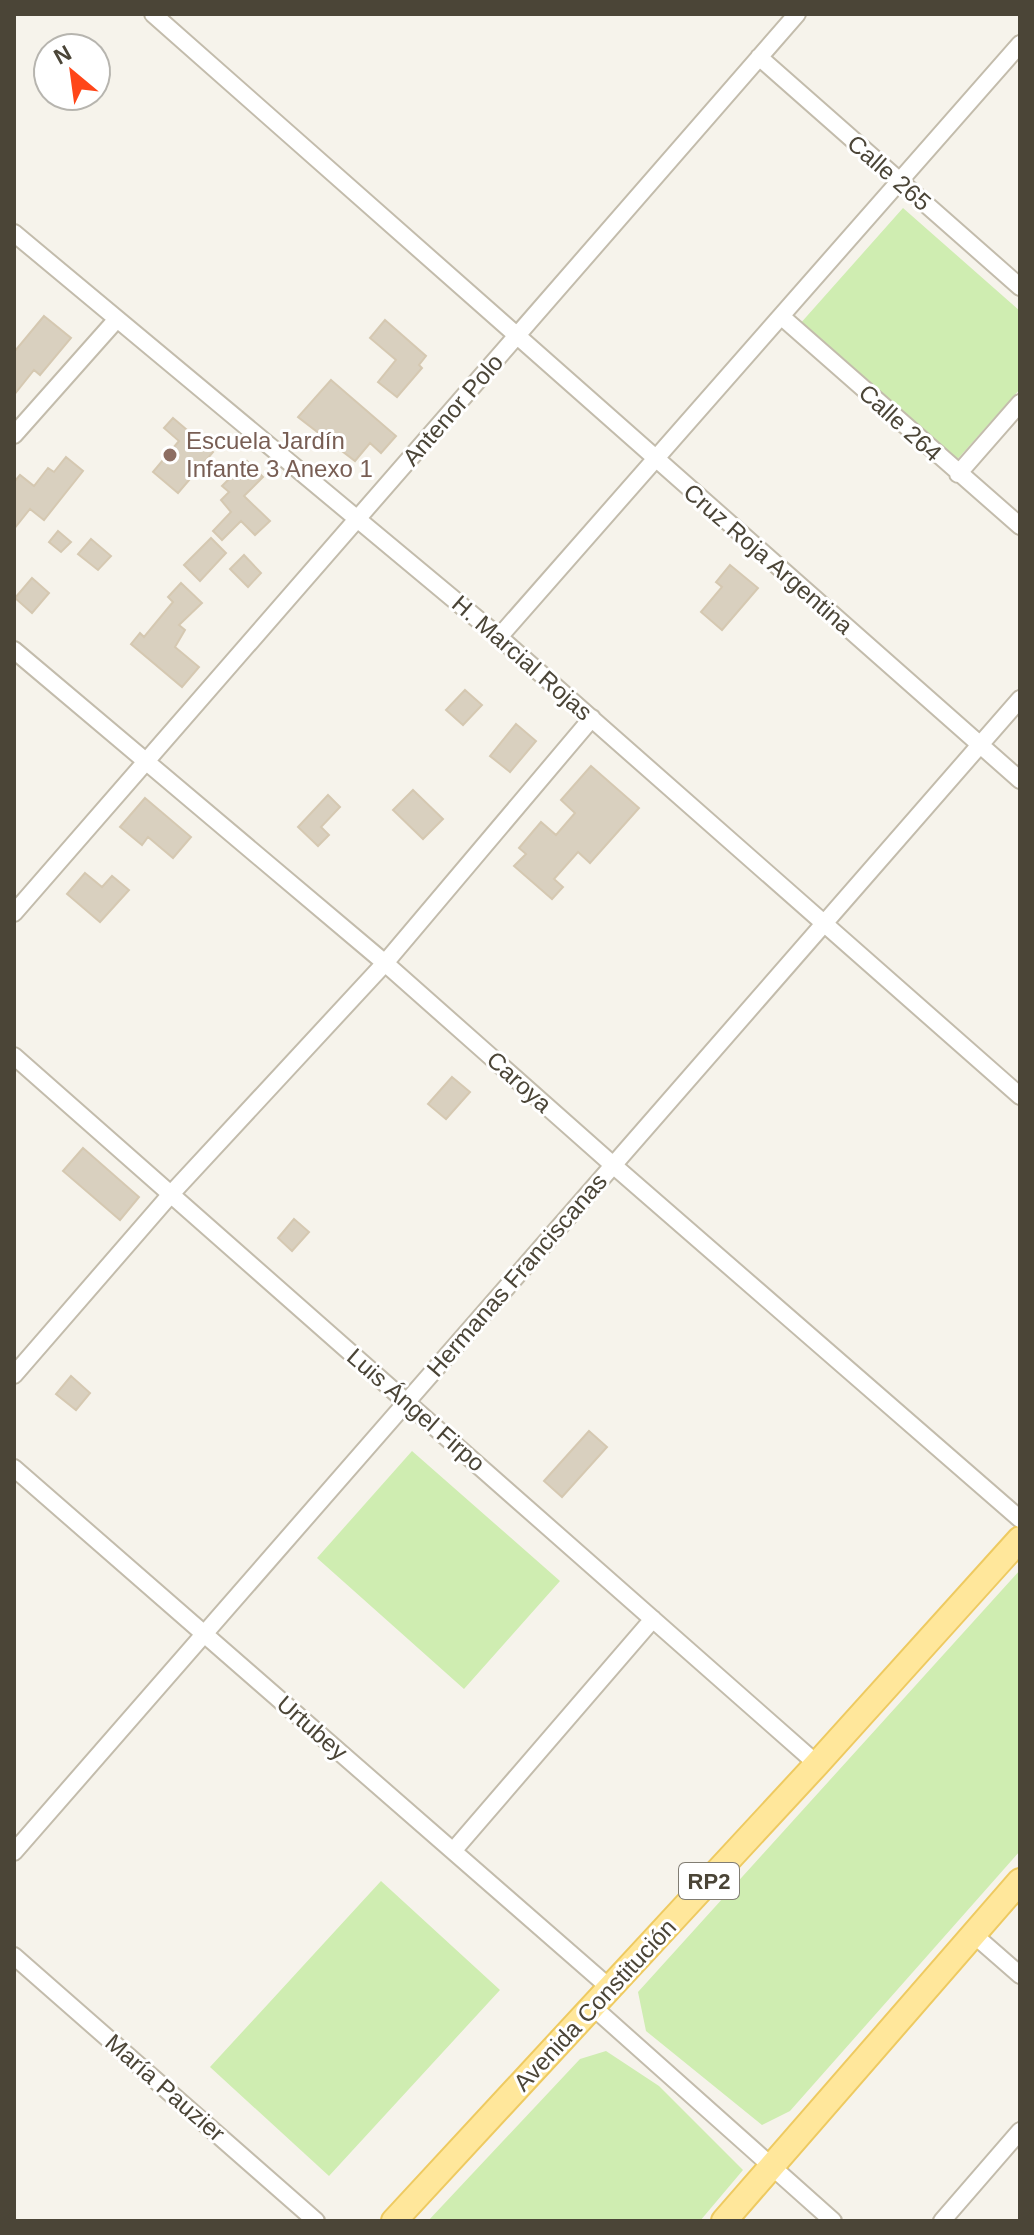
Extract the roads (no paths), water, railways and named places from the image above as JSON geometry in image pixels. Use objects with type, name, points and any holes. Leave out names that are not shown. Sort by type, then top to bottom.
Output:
[{"type":"main road","name":"Avenida Constitución","points":[[394,2221],[817,1764],[1020,1539]]},
{"type":"main road","points":[[724,2221],[1020,1881]]},
{"type":"street","name":"Cruz Roja Argentina","points":[[153,14],[1020,780]]},
{"type":"street","name":"Antenor Polo","points":[[14,913],[797,14]]},
{"type":"street","points":[[499,637],[1020,44]]},
{"type":"street","name":"Calle 265","points":[[759,57],[1020,287]]},
{"type":"street","name":"H. Marcial Rojas","points":[[14,233],[499,637],[1020,1096]]},
{"type":"street","name":"Calle 264","points":[[782,317],[1020,526]]},
{"type":"street","points":[[14,435],[117,319]]},
{"type":"street","points":[[958,474],[1020,403]]},
{"type":"street","name":"Caroya","points":[[14,650],[385,963],[1020,1519]]},
{"type":"street","name":"Hermanas Franciscanas","points":[[14,1852],[1020,699]]},
{"type":"street","points":[[14,1375],[171,1194],[385,963],[592,718]]},
{"type":"street","name":"Luis Ángel Firpo","points":[[14,1056],[817,1764]]},
{"type":"street","name":"Urtubey","points":[[14,1468],[610,1988]]},
{"type":"street","points":[[453,1851],[653,1619]]},
{"type":"street","points":[[973,1934],[1020,1975]]},
{"type":"street","name":"María Pauzier","points":[[14,1956],[316,2221]]},
{"type":"street","points":[[593,2007],[833,2221]]},
{"type":"street","points":[[942,2221],[1020,2131]]},
{"type":"place","name":"Escuela Jardín Infante 3 Anexo 1","points":[[170,455]]}]
